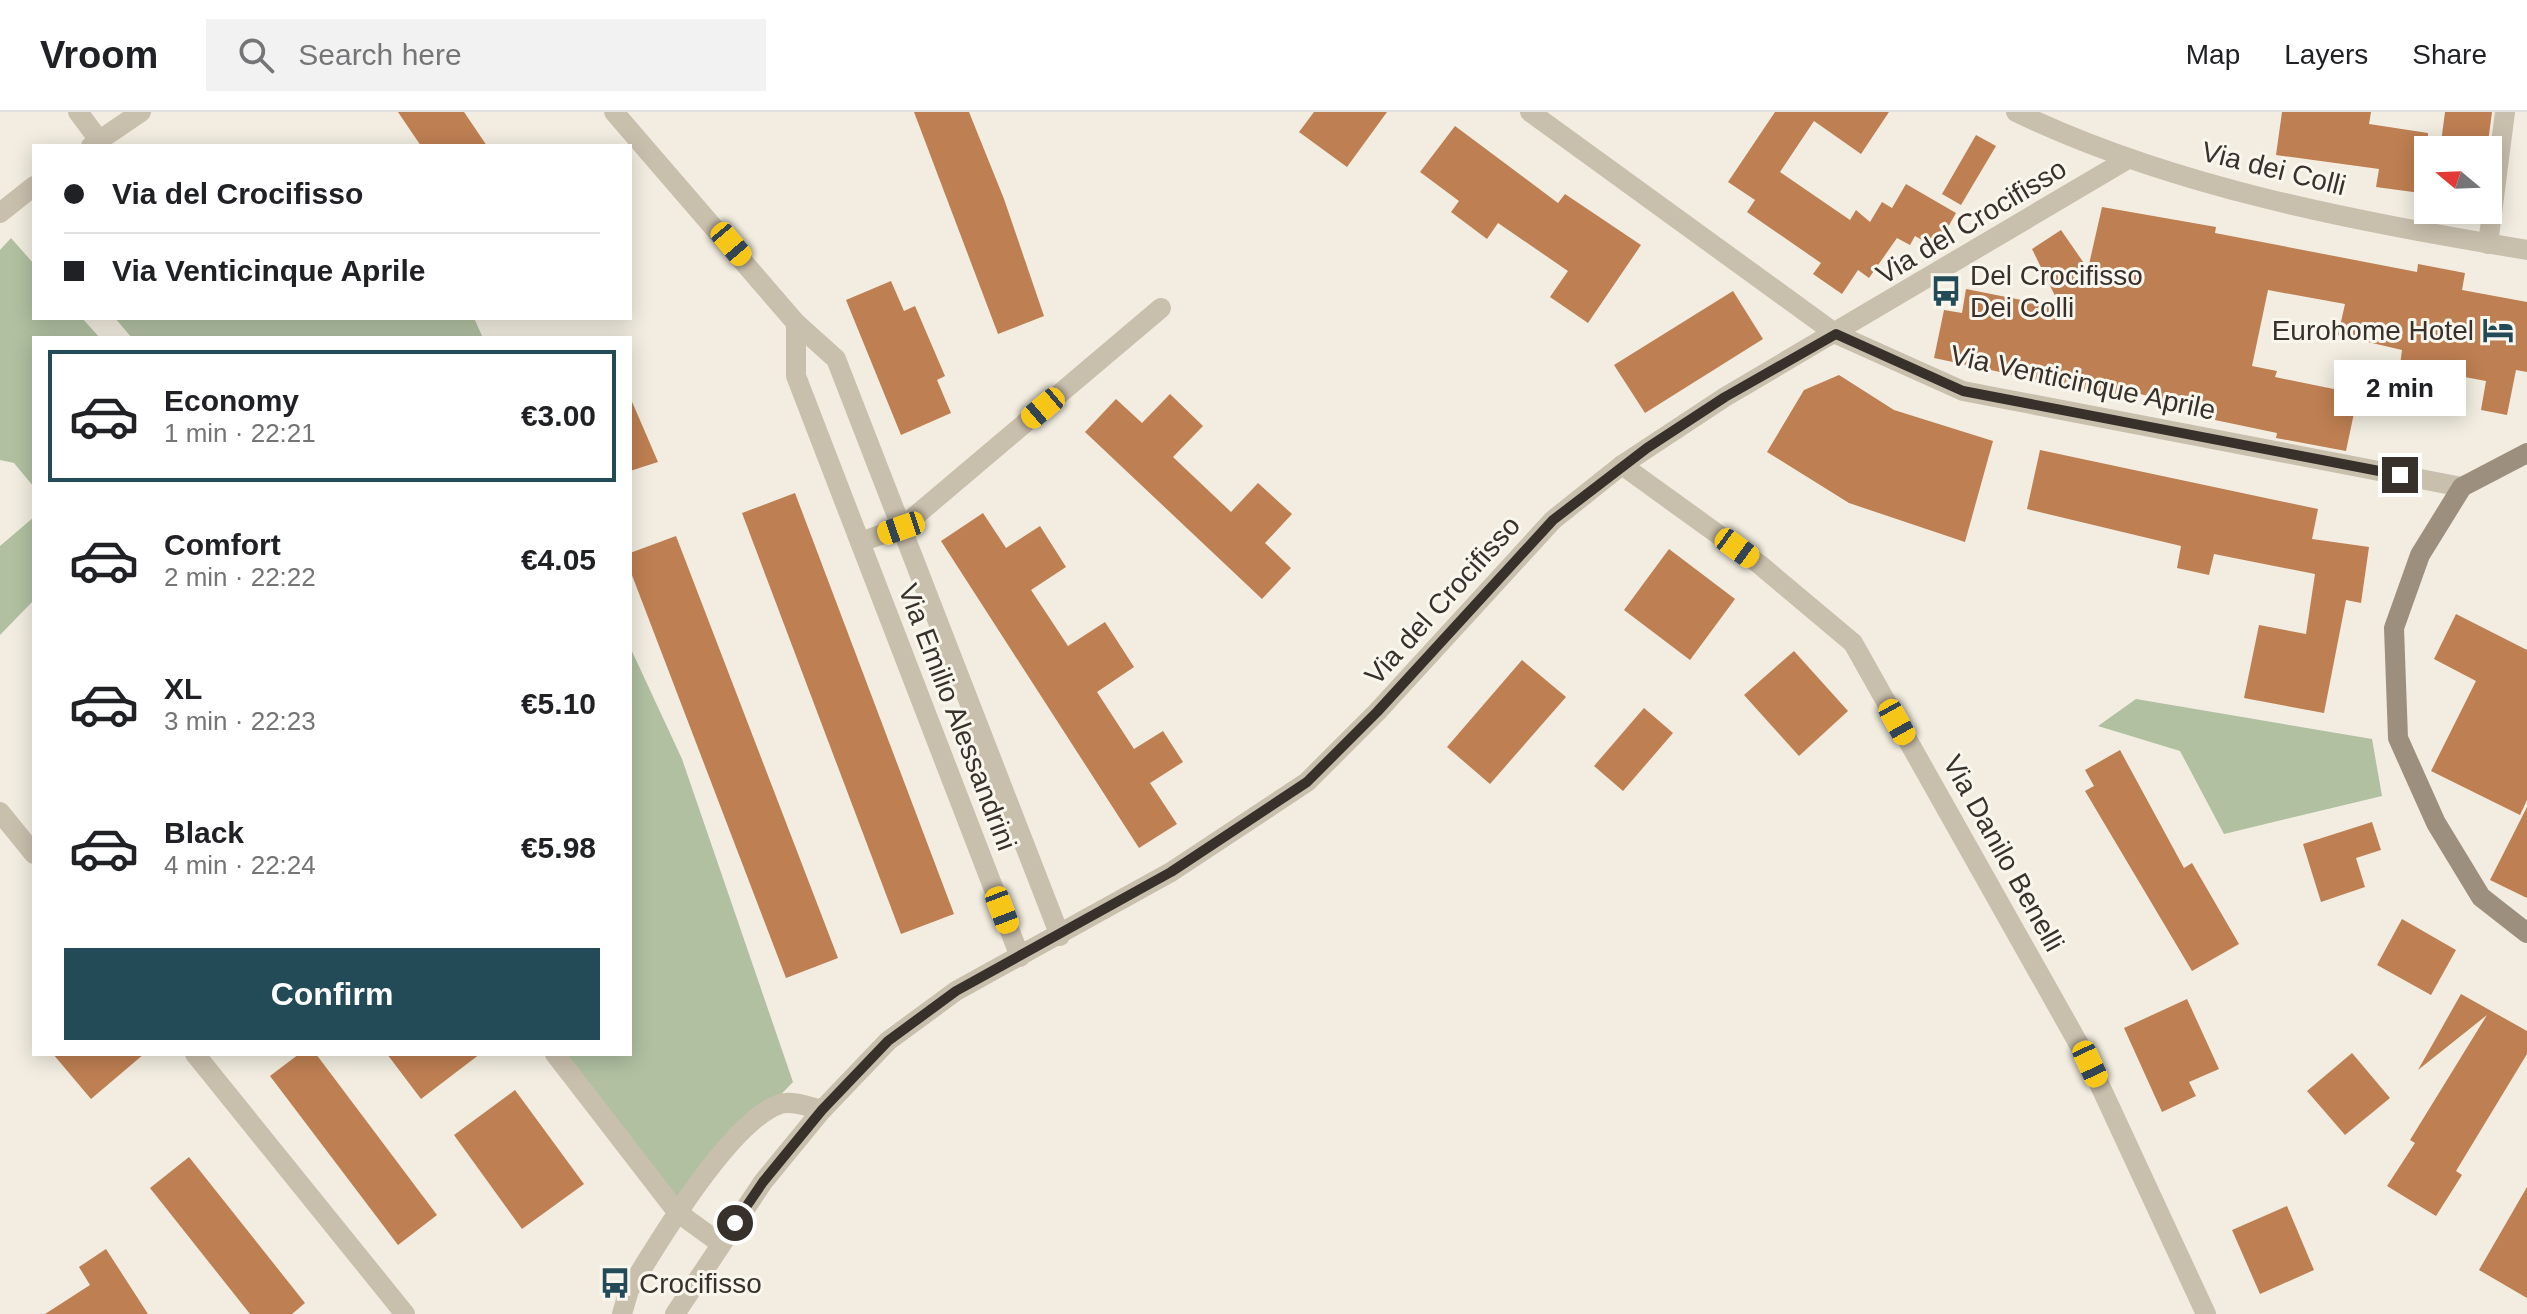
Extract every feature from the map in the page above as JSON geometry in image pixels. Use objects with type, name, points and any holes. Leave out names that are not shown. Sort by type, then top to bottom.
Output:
[{"type":"main road","points":[[2527,453],[2462,487],[2420,555],[2394,628],[2398,738],[2436,823],[2481,897],[2527,933]]},
{"type":"street","points":[[78,112],[95,143],[141,112]]},
{"type":"street","name":"Via Emilio Alessandrini","points":[[614,112],[796,323],[836,359],[1060,936]]},
{"type":"street","name":"Via Venticinque Aprile","points":[[1530,112],[1836,334],[1963,391],[2462,487]]},
{"type":"street","name":"Via dei Colli","points":[[2016,112],[2128,159],[2371,221],[2527,250]]},
{"type":"street","points":[[2488,244],[2505,112]]},
{"type":"street","name":"Via del Crocifisso","points":[[675,1314],[763,1182],[822,1110],[888,1041],[956,991],[1171,872],[1307,782],[1377,712],[1553,520],[1622,465],[1725,397],[2128,159]]},
{"type":"street","points":[[0,213],[32,188]]},
{"type":"street","points":[[860,542],[901,528],[1161,308]]},
{"type":"street","name":"Via Emilio Alessandrini","points":[[796,323],[796,376],[1020,957]]},
{"type":"street","name":"Via Danilo Benelli","points":[[1622,465],[1759,564],[1853,643],[2090,1064],[2206,1314]]},
{"type":"street","points":[[0,812],[32,852]]},
{"type":"street","points":[[197,1056],[405,1314]]},
{"type":"street","points":[[557,1056],[677,1212],[721,1244]]},
{"type":"street","points":[[622,1314],[629,1290],[677,1212],[713,1164],[763,1113],[781,1104],[794,1103],[822,1110]]},
{"type":"green space","points":[[11,238],[32,262],[32,320],[84,320],[98,336],[32,336],[32,485],[14,463],[0,460],[0,250]]},
{"type":"green space","points":[[117,320],[475,320],[482,336],[130,336]]},
{"type":"green space","points":[[32,519],[32,602],[0,635],[0,546]]},
{"type":"green space","points":[[632,651],[682,759],[793,1082],[678,1201],[567,1056],[632,1056]]},
{"type":"green space","points":[[2136,699],[2372,739],[2382,796],[2224,834],[2180,751],[2098,726]]},
{"type":"building","points":[[398,112],[464,112],[486,144],[420,144]]},
{"type":"building","points":[[914,112],[969,112],[1004,199],[1044,316],[998,334]]},
{"type":"building","points":[[1314,112],[1387,112],[1347,167],[1299,132]]},
{"type":"building","points":[[1775,112],[1889,112],[1861,154],[1814,121],[1780,172],[1850,220],[1856,210],[1870,222],[1882,202],[1892,208],[1906,184],[1956,213],[1936,248],[1915,236],[1910,245],[1897,238],[1869,278],[1858,270],[1842,294],[1813,274],[1821,263],[1747,212],[1755,200],[1728,182]]},
{"type":"building","points":[[2282,112],[2371,112],[2369,124],[2428,133],[2428,136],[2414,136],[2414,192],[2376,187],[2379,169],[2276,155]]},
{"type":"building","points":[[2445,112],[2492,112],[2489,136],[2442,136]]},
{"type":"building","points":[[1455,126],[1558,203],[1565,194],[1641,245],[1588,323],[1550,297],[1568,271],[1498,223],[1487,239],[1451,212],[1459,201],[1420,172]]},
{"type":"building","points":[[1976,135],[1996,146],[1961,205],[1942,194]]},
{"type":"building","points":[[2102,207],[2216,227],[2215,233],[2417,272],[2418,264],[2465,273],[2462,290],[2527,302],[2527,372],[2516,370],[2507,415],[2481,410],[2486,381],[2400,365],[2402,350],[2338,335],[2345,304],[2268,290],[2252,366],[2277,371],[2275,377],[2358,394],[2346,451],[2276,438],[2277,433],[2215,420],[2217,411],[2135,393],[2133,399],[1934,358],[1944,310],[1962,313],[1966,289],[2061,308],[2032,249],[2061,230],[2088,269]]},
{"type":"building","points":[[891,281],[904,311],[915,306],[945,376],[937,380],[951,413],[901,435],[846,300]]},
{"type":"building","points":[[1733,291],[1763,339],[1645,413],[1614,365]]},
{"type":"building","points":[[1839,375],[1894,410],[1993,441],[1965,542],[1849,503],[1767,452],[1804,390]]},
{"type":"building","points":[[1170,394],[1203,426],[1173,457],[1231,512],[1258,483],[1292,514],[1265,543],[1291,568],[1262,599],[1085,432],[1116,399],[1142,423]]},
{"type":"building","points":[[632,402],[658,462],[632,470]]},
{"type":"building","points":[[2040,450],[2318,509],[2312,539],[2369,547],[2361,603],[2346,600],[2324,713],[2244,698],[2259,625],[2306,634],[2315,574],[2214,554],[2209,575],[2177,568],[2181,546],[2027,509]]},
{"type":"building","points":[[795,493],[954,914],[901,934],[742,513]]},
{"type":"building","points":[[983,513],[1006,548],[1040,526],[1066,567],[1031,590],[1068,646],[1105,622],[1134,667],[1097,692],[1134,749],[1163,731],[1183,762],[1150,783],[1177,824],[1139,848],[941,541]]},
{"type":"building","points":[[676,536],[838,958],[786,978],[632,575],[632,552]]},
{"type":"building","points":[[1669,549],[1735,599],[1690,660],[1624,610]]},
{"type":"building","points":[[2456,614],[2527,650],[2527,800],[2520,815],[2431,771],[2476,681],[2434,659]]},
{"type":"building","points":[[1794,651],[1848,711],[1799,756],[1744,695]]},
{"type":"building","points":[[1522,660],[1566,697],[1490,784],[1447,747]]},
{"type":"building","points":[[1644,708],[1673,733],[1623,791],[1594,766]]},
{"type":"building","points":[[2120,750],[2184,868],[2192,863],[2239,944],[2192,971],[2085,791],[2094,786],[2085,770]]},
{"type":"building","points":[[2527,807],[2527,898],[2490,880]]},
{"type":"building","points":[[2372,822],[2381,850],[2356,858],[2365,887],[2321,902],[2303,844]]},
{"type":"building","points":[[2402,919],[2456,950],[2431,995],[2377,965]]},
{"type":"building","points":[[2461,994],[2527,1031],[2527,1054],[2456,1171],[2462,1175],[2436,1216],[2387,1186],[2415,1143],[2410,1140],[2487,1015],[2418,1070]]},
{"type":"building","points":[[2187,999],[2219,1069],[2189,1082],[2196,1096],[2162,1112],[2124,1028]]},
{"type":"building","points":[[2352,1053],[2390,1098],[2345,1135],[2307,1091]]},
{"type":"building","points":[[55,1056],[142,1056],[91,1099]]},
{"type":"building","points":[[296,1056],[318,1056],[437,1215],[398,1245],[270,1076]]},
{"type":"building","points":[[389,1056],[477,1056],[421,1099]]},
{"type":"building","points":[[515,1090],[584,1184],[522,1229],[454,1135]]},
{"type":"building","points":[[189,1157],[305,1303],[292,1314],[250,1314],[150,1188]]},
{"type":"building","points":[[2527,1187],[2527,1298],[2479,1270]]},
{"type":"building","points":[[2287,1206],[2314,1270],[2260,1294],[2232,1230]]},
{"type":"building","points":[[106,1249],[148,1314],[45,1314],[90,1285],[79,1267]]},
{"type":"place","name":"Del Crocifisso Dei Colli","points":[[1946,291]]},
{"type":"place","name":"Eurohome Hotel","points":[[2498,330]]},
{"type":"place","name":"Crocifisso","points":[[615,1283]]},
{"type":"route","points":[[735,1223],[763,1182],[822,1110],[888,1041],[956,991],[1171,872],[1307,782],[1377,712],[1553,520],[1647,448],[1725,397],[1836,334],[1881,357],[1963,391],[2400,475]]}]
